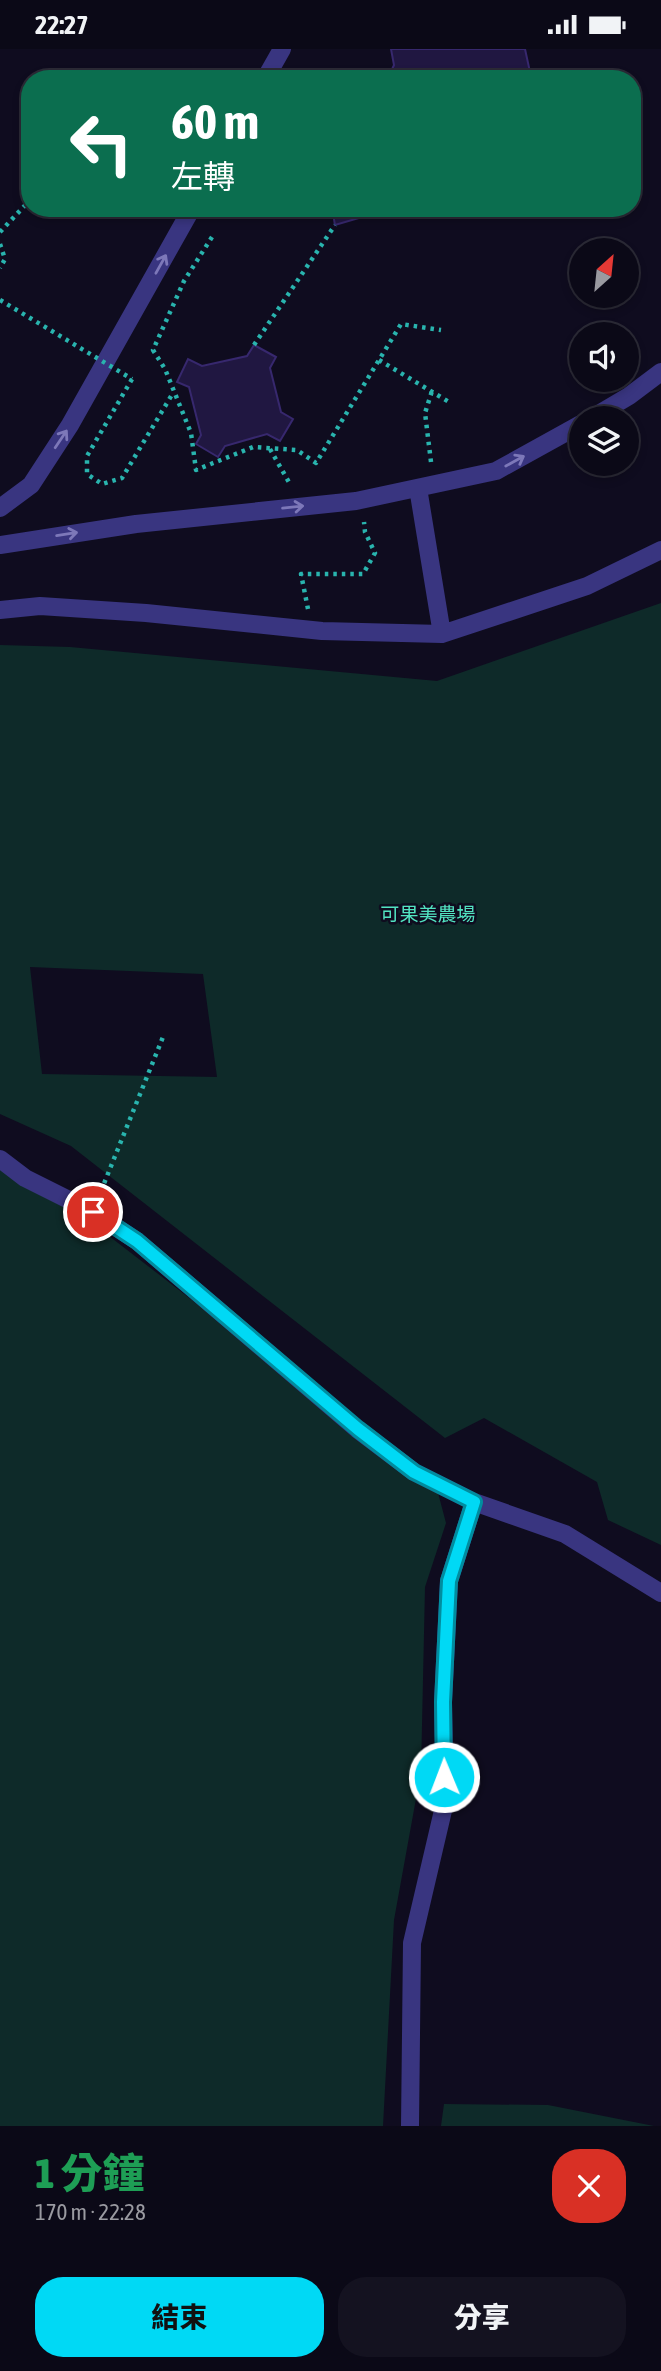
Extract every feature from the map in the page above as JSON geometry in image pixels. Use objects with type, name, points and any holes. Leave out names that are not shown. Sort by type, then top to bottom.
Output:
[{"type":"street","points":[[270,70],[282,49]]},
{"type":"street","points":[[0,507],[31,485],[70,425],[187,217]]},
{"type":"street","points":[[612,406],[661,372]]},
{"type":"street","points":[[0,545],[136,524],[361,500],[496,471],[569,431]]},
{"type":"street","points":[[424,486],[442,634]]},
{"type":"street","points":[[0,610],[40,606],[146,613],[313,630],[442,634],[587,586],[661,550]]},
{"type":"street","points":[[0,1159],[26,1178],[93,1212],[137,1241],[347,1420],[414,1472],[474,1502],[565,1534],[661,1594]]},
{"type":"street","points":[[411,2126],[412,1943],[445,1802],[443,1702],[449,1581],[474,1502]]},
{"type":"path","points":[[0,232],[21,210]]},
{"type":"path","points":[[254,345],[335,225]]},
{"type":"path","points":[[212,237],[184,281],[153,350],[165,369],[191,433],[196,470],[253,447],[297,450],[316,463],[401,324],[441,330]]},
{"type":"path","points":[[0,244],[5,259],[0,268]]},
{"type":"path","points":[[0,300],[132,379],[87,456],[87,474],[102,484],[121,478],[173,393]]},
{"type":"path","points":[[379,360],[449,402]]},
{"type":"path","points":[[424,486],[431,455],[425,413],[432,391]]},
{"type":"path","points":[[270,448],[302,506]]},
{"type":"path","points":[[313,630],[301,574],[363,573],[375,553],[365,532],[361,500]]},
{"type":"path","points":[[93,1212],[163,1037]]},
{"type":"green space","name":"可果美農場","points":[[661,603],[661,1545],[608,1520],[597,1482],[484,1418],[445,1438],[71,1146],[0,1114],[0,645],[70,647],[437,681]],"holes":[[[30,967],[203,974],[217,1077],[42,1074]]]},
{"type":"green space","points":[[0,1166],[26,1172],[437,1489],[446,1523],[425,1587],[421,1771],[394,1920],[383,2126],[0,2126]]},
{"type":"green space","points":[[444,2104],[548,2105],[654,2126],[441,2126]]},
{"type":"building","points":[[391,49],[525,49],[530,70],[392,70],[394,65]]},
{"type":"building","points":[[334,217],[362,217],[335,225]]},
{"type":"building","points":[[254,345],[276,357],[270,368],[281,412],[293,419],[280,441],[267,434],[225,446],[218,457],[196,444],[201,435],[189,387],[177,382],[188,359],[202,366],[247,356]]},
{"type":"route","points":[[93,1212],[137,1241],[358,1429],[414,1472],[474,1502],[449,1581],[443,1702],[444,1777]]}]
